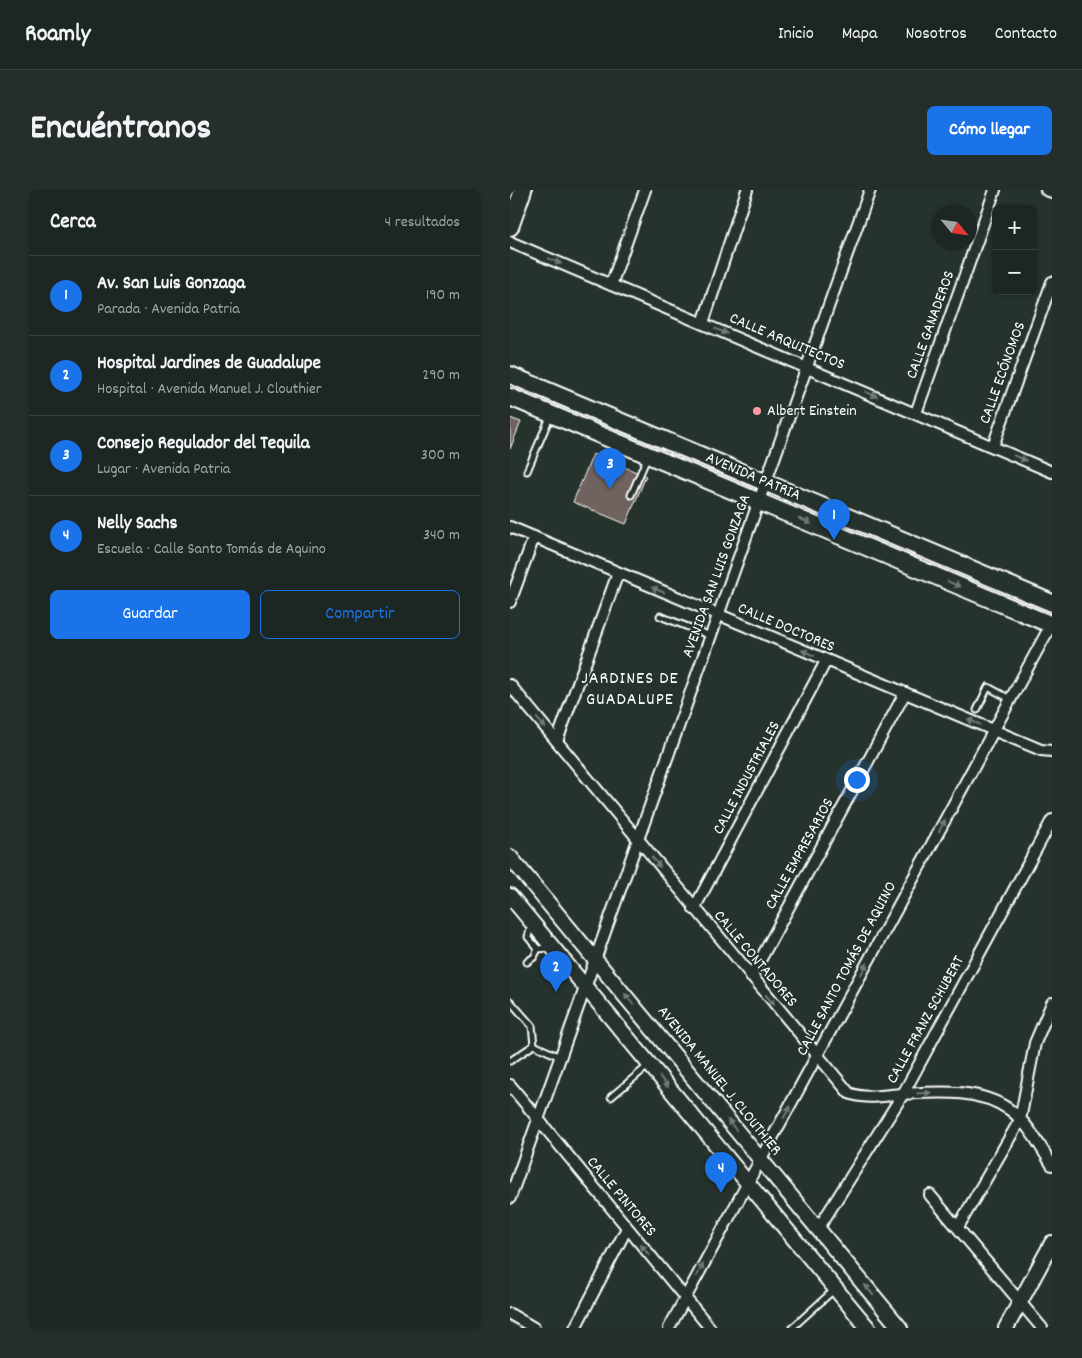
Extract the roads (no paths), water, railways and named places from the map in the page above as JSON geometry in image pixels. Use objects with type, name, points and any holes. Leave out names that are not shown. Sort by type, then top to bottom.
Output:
[{"type":"main road","points":[[510,227],[523,190]]},
{"type":"main road","name":"AVENIDA PATRIA","points":[[510,375],[1052,602]]},
{"type":"main road","name":"AVENIDA PATRIA","points":[[510,397],[1052,624]]},
{"type":"main road","name":"AVENIDA MANUEL J. CLOUTHIER","points":[[510,857],[900,1328]]},
{"type":"main road","points":[[536,888],[513,900],[868,1328]]},
{"type":"main road","points":[[1006,1328],[1052,1243]]},
{"type":"street","points":[[611,285],[645,190]]},
{"type":"street","points":[[703,323],[747,190]]},
{"type":"street","name":"AVENIDA SAN LUIS GONZAGA","points":[[510,1198],[870,190]]},
{"type":"street","name":"CALLE GANADEROS","points":[[916,413],[995,190]]},
{"type":"street","points":[[1046,190],[1052,192]]},
{"type":"street","name":"CALLE ARQUITECTOS","points":[[510,242],[1052,472]]},
{"type":"street","name":"CALLE ECÓNOMOS","points":[[993,446],[1052,282]]},
{"type":"street","name":"CALLE DOCTORES","points":[[510,527],[1041,750],[1052,751]]},
{"type":"street","points":[[510,602],[534,537]]},
{"type":"street","points":[[557,741],[618,573]]},
{"type":"street","name":"CALLE SANTO TOMÁS DE AQUINO","points":[[668,1328],[1052,624]]},
{"type":"street","name":"CALLE INDUSTRIALES","points":[[694,909],[826,661]]},
{"type":"street","name":"CALLE CONTADORES","points":[[510,685],[694,909],[849,1093],[866,1097],[939,1092],[971,1094],[1000,1104],[1020,1120],[1052,1165]]},
{"type":"street","name":"CALLE EMPRESARIOS","points":[[751,977],[905,693]]},
{"type":"street","name":"CALLE FRANZ SCHUBERT","points":[[818,1229],[904,1094],[1052,820]]},
{"type":"street","points":[[958,1227],[1020,1120],[1035,1043],[1052,1003]]},
{"type":"street","name":"CALLE PINTORES","points":[[510,1085],[710,1328]]},
{"type":"street","points":[[930,1195],[1042,1328]]},
{"type":"street","points":[[575,1328],[627,1228]]},
{"type":"street","points":[[510,1314],[534,1328]]},
{"type":"lane","points":[[527,471],[551,414]]},
{"type":"lane","points":[[631,495],[648,455]]},
{"type":"lane","points":[[660,616],[712,636]]},
{"type":"lane","points":[[977,710],[988,687],[1010,700]]},
{"type":"lane","points":[[532,923],[528,937],[538,949]]},
{"type":"lane","points":[[538,949],[553,948]]},
{"type":"lane","points":[[528,962],[534,957],[538,949]]},
{"type":"lane","points":[[510,1001],[532,1026],[534,1045]]},
{"type":"lane","points":[[534,1045],[560,1057]]},
{"type":"lane","points":[[510,1061],[534,1045]]},
{"type":"lane","points":[[612,1097],[650,1065]]},
{"type":"lane","points":[[792,1328],[836,1288]]},
{"type":"place","name":"Albert Einstein","points":[[757,411]]},
{"type":"place","name":"Consejo Regulador del Tequila","points":[[610,489]]},
{"type":"place","name":"Av. San Luis Gonzaga","points":[[834,540]]},
{"type":"place","name":"Hospital Jardines de Guadalupe","points":[[556,992]]},
{"type":"place","name":"Nelly Sachs","points":[[721,1193]]},
{"type":"district","name":"JARDINES DE GUADALUPE","points":[[630,689]]}]
